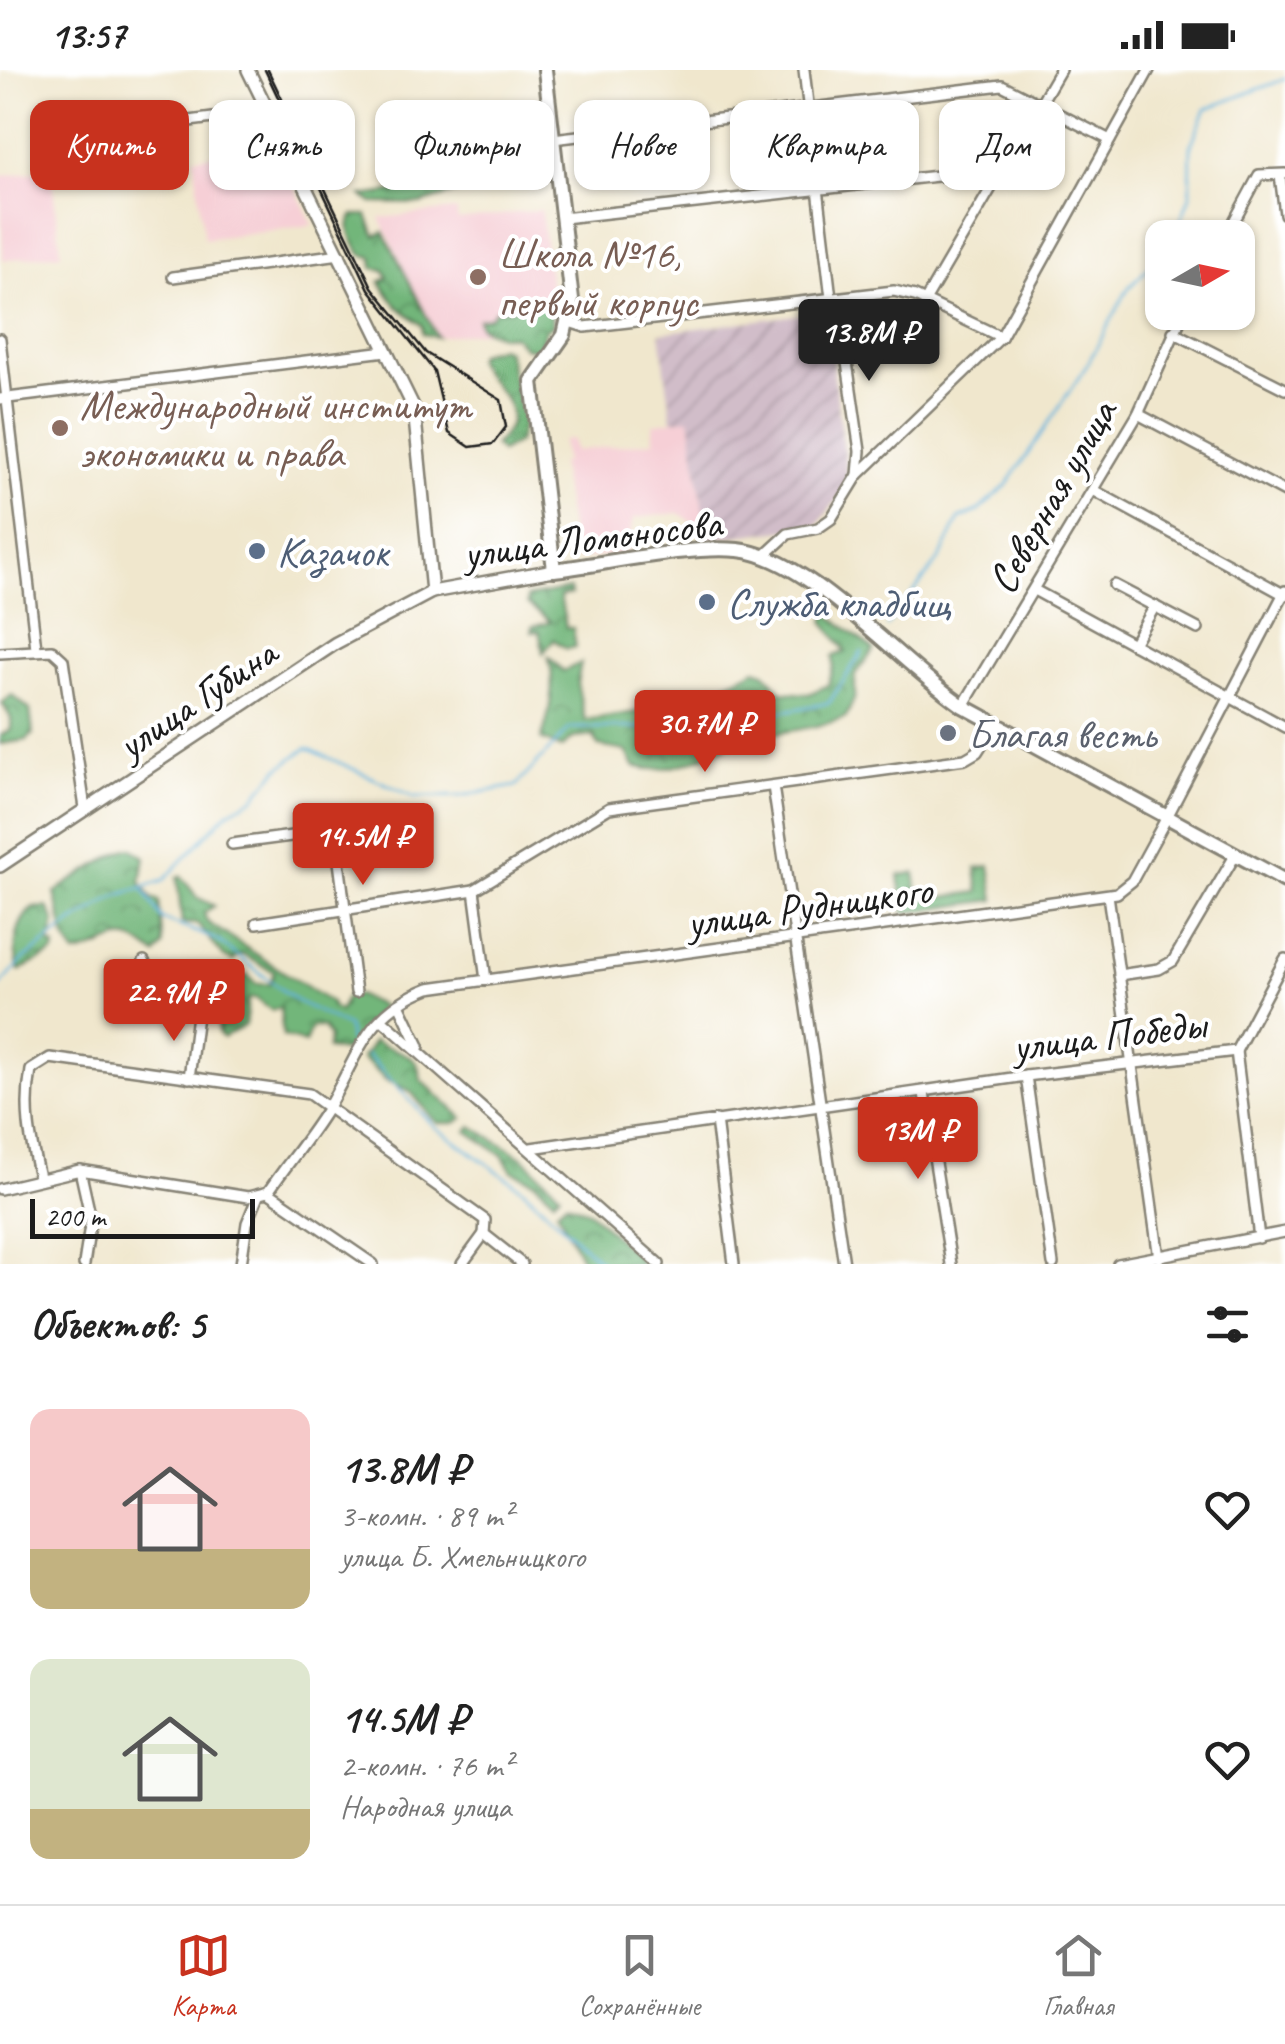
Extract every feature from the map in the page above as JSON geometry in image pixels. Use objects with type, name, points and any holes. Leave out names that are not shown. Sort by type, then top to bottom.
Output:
[{"type":"main road","points":[[544,70],[548,100]]},
{"type":"main road","points":[[554,147],[572,300],[569,322],[532,381],[531,395],[554,570]]},
{"type":"main road","name":"улица Ломоносова","points":[[554,570],[737,550],[791,565],[926,681],[963,706],[1285,880]]},
{"type":"street","name":"улица Ломоносова","points":[[248,70],[263,100]]},
{"type":"street","points":[[804,70],[808,100]]},
{"type":"street","points":[[1043,100],[1060,70]]},
{"type":"street","points":[[764,556],[788,534],[818,528],[831,519],[858,475],[1002,337],[1149,70]]},
{"type":"street","points":[[881,100],[1002,85],[1034,100]]},
{"type":"street","points":[[1065,116],[1110,140]]},
{"type":"street","points":[[554,139],[730,118]]},
{"type":"street","points":[[1234,220],[1258,175],[1282,175],[1285,214]]},
{"type":"street","name":"улица Ломоносова","points":[[308,190],[418,420],[432,592],[554,570]]},
{"type":"street","points":[[563,218],[803,190]]},
{"type":"street","points":[[820,190],[831,298],[844,342],[860,451],[858,475]]},
{"type":"street","points":[[924,301],[989,190]]},
{"type":"street","points":[[173,277],[340,254]]},
{"type":"street","points":[[569,322],[584,327],[894,291],[1002,337]]},
{"type":"street","points":[[1174,332],[1285,388]]},
{"type":"street","name":"Северная улица","points":[[963,706],[1138,414],[1174,332]]},
{"type":"street","points":[[0,339],[3,398],[36,648]]},
{"type":"street","points":[[3,398],[386,351]]},
{"type":"street","points":[[1138,414],[1285,492]]},
{"type":"street","points":[[1093,490],[1285,593],[1132,881],[1108,895],[1159,1258]]},
{"type":"street","points":[[1114,585],[1198,630]]},
{"type":"street","points":[[1036,590],[1285,727]]},
{"type":"street","name":"улица Губина","points":[[0,866],[336,642],[432,592]]},
{"type":"street","points":[[1133,644],[1154,606]]},
{"type":"street","points":[[0,653],[36,648],[52,650],[62,660],[85,808]]},
{"type":"street","points":[[258,923],[474,890],[609,808],[965,760],[977,752],[994,724]]},
{"type":"street","points":[[773,786],[844,1264]]},
{"type":"street","points":[[232,844],[374,824]]},
{"type":"street","points":[[335,831],[356,992]]},
{"type":"street","points":[[1120,975],[1159,969],[1173,961],[1236,854]]},
{"type":"street","points":[[474,890],[486,980]]},
{"type":"street","name":"улица Рудницкого","points":[[240,1264],[247,1222],[263,1194],[328,1108],[358,1043],[399,1004],[429,988],[1108,895]]},
{"type":"street","name":"улица Победы","points":[[531,1148],[1026,1076],[1236,1051],[1285,959]]},
{"type":"street","points":[[144,960],[160,1000],[171,1008],[198,1016],[189,1078]]},
{"type":"street","points":[[399,1004],[421,1052]]},
{"type":"street","points":[[382,1019],[659,1264]]},
{"type":"street","points":[[1236,1051],[1260,1238]]},
{"type":"street","points":[[39,1177],[26,1120],[31,1070],[50,1058],[309,1094],[485,1220],[484,1234],[462,1264]]},
{"type":"street","points":[[1026,1076],[1053,1264]]},
{"type":"street","points":[[924,1093],[952,1264]]},
{"type":"street","points":[[716,1120],[734,1264]]},
{"type":"street","points":[[80,1170],[91,1219],[84,1264]]},
{"type":"street","points":[[0,1189],[80,1170],[263,1194],[373,1264]]},
{"type":"street","points":[[1118,1264],[1285,1232]]},
{"type":"street","points":[[484,1234],[522,1264]]},
{"type":"shaded area","points":[[209,155],[209,190],[296,190],[313,225],[204,239],[194,157]]},
{"type":"shaded area","points":[[30,172],[30,190],[53,190],[61,253],[3,260],[0,176]]},
{"type":"shaded area","name":"Школа №16, первый корпус","points":[[456,210],[458,220],[541,210],[555,323],[437,337],[380,218]]},
{"type":"shaded area","points":[[826,311],[848,485],[817,526],[707,540],[690,418],[672,420],[660,333]]},
{"type":"shaded area","points":[[690,417],[706,532],[679,513],[634,518],[627,553],[575,560],[560,463],[565,462],[562,440],[572,439],[575,451],[654,441],[653,424]]},
{"type":"green space","points":[[404,190],[464,190],[421,204],[373,203],[362,196]]},
{"type":"green space","points":[[354,215],[367,215],[375,236],[384,232],[437,337],[423,334],[422,325],[397,306],[380,282],[388,277],[384,270],[373,268],[373,257],[362,255],[351,235],[349,225]]},
{"type":"green space","points":[[539,303],[550,308],[553,325],[546,329],[538,350],[524,347],[514,336],[498,335],[480,327],[478,319],[490,317],[495,311]]},
{"type":"green space","points":[[500,347],[507,350],[523,423],[518,442],[501,452],[494,446],[506,432],[510,409],[476,360],[479,353]]},
{"type":"green space","points":[[570,589],[571,594],[560,596],[566,628],[573,628],[576,647],[566,649],[554,640],[543,653],[539,631],[532,632],[532,627],[551,622],[527,604],[527,597]]},
{"type":"green space","points":[[828,614],[874,650],[855,675],[855,697],[846,717],[739,741],[665,768],[634,766],[626,751],[598,746],[594,736],[573,738],[562,748],[541,739],[551,697],[548,656],[563,671],[581,663],[577,683],[585,720],[643,711],[648,704],[676,709],[756,669],[765,672],[781,692],[809,694],[828,685],[833,656],[846,652],[824,621]]},
{"type":"green space","points":[[12,695],[30,710],[33,734],[27,740],[0,744],[0,736],[11,729],[11,718],[2,703]]},
{"type":"green space","points":[[131,848],[145,857],[141,882],[151,898],[159,901],[163,946],[156,955],[144,945],[125,939],[75,954],[65,938],[55,893]]},
{"type":"green space","points":[[990,866],[995,900],[904,913],[899,875],[915,873],[919,900],[979,892],[976,868]]},
{"type":"green space","points":[[181,876],[197,897],[214,906],[204,913],[207,922],[331,1003],[333,1008],[340,1011],[346,997],[357,995],[382,1006],[345,1051],[327,1049],[329,1037],[323,1027],[311,1027],[305,1043],[283,1036],[280,1008],[271,1010],[255,998],[248,999],[245,1025],[223,1038],[219,1034],[217,1017],[230,987],[247,975],[256,984],[270,984],[274,972],[242,954],[233,961],[224,957],[197,924],[182,923],[177,877]]},
{"type":"green space","points":[[48,907],[55,922],[50,944],[55,947],[54,953],[19,971],[15,945],[21,922],[32,908]]},
{"type":"green space","points":[[374,1041],[411,1057],[421,1080],[463,1118],[455,1123],[437,1123],[410,1091],[386,1080],[362,1058]]},
{"type":"green space","points":[[472,1126],[521,1156],[560,1193],[554,1199],[534,1181],[512,1171],[502,1155],[467,1131]]},
{"type":"green space","points":[[566,1202],[589,1211],[644,1264],[584,1264],[557,1210]]},
{"type":"waterway","points":[[1181,220],[1190,196],[1191,145],[1206,109],[1285,79]]},
{"type":"waterway","points":[[887,626],[939,560],[959,519],[978,511],[1007,485],[1087,365],[1129,287],[1145,271]]},
{"type":"waterway","points":[[0,986],[23,960],[72,923],[116,896],[163,881],[228,812],[254,798],[278,769],[307,748],[415,797],[461,796],[516,786],[570,728],[695,727],[829,703],[862,652]]},
{"type":"waterway","points":[[143,889],[162,919],[217,940],[295,1000],[348,1027],[349,1041]]},
{"type":"waterway","points":[[367,1055],[435,1127],[524,1190],[603,1264]]},
{"type":"tram line","points":[[265,70],[369,289],[434,371],[449,433],[470,447],[493,444],[506,427],[501,400],[426,353],[372,287],[268,70]]},
{"type":"place","name":"Школа №16, первый корпус","points":[[478,277]]},
{"type":"place","name":"Международный институт экономики и права","points":[[60,428]]},
{"type":"place","name":"Казачок","points":[[257,551]]},
{"type":"place","name":"Служба кладбищ","points":[[707,602]]},
{"type":"place","name":"Благая весть","points":[[948,733]]}]
